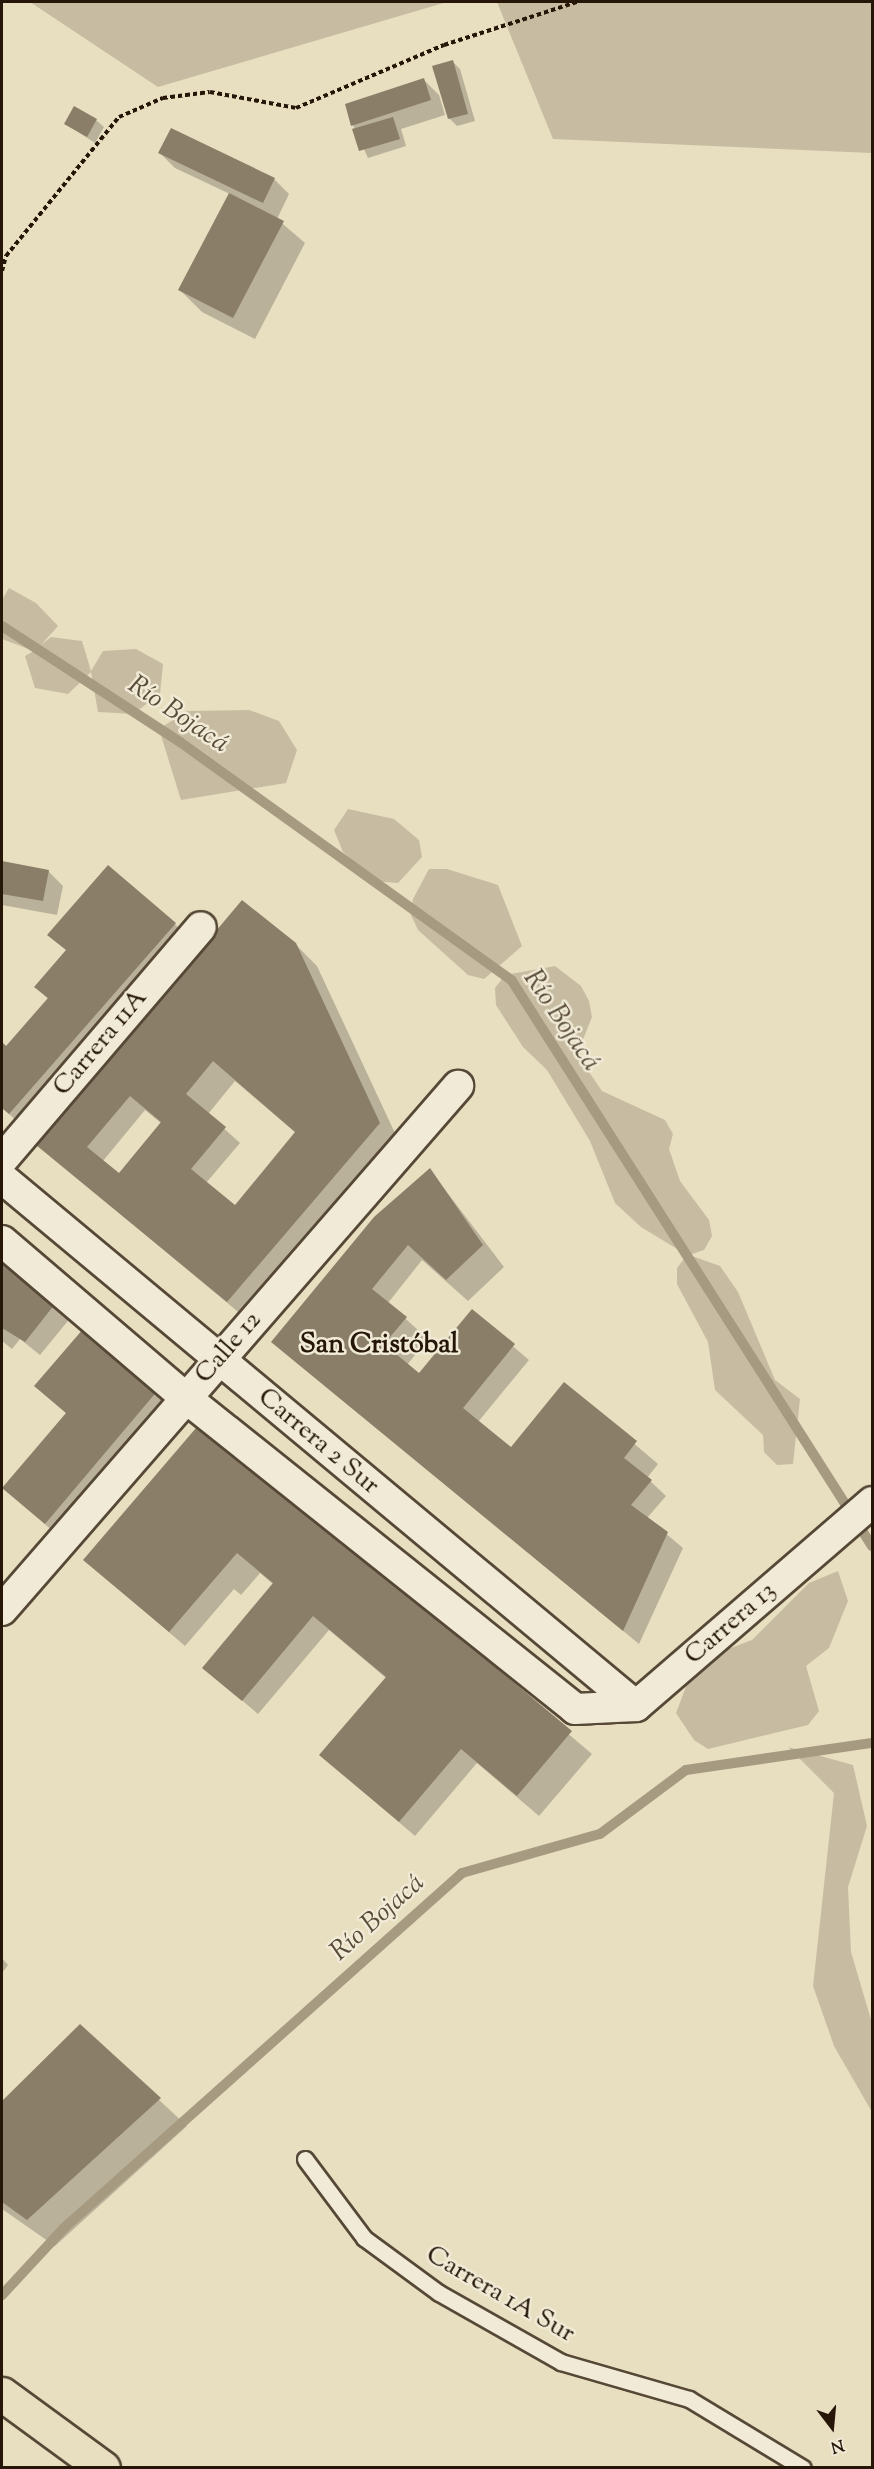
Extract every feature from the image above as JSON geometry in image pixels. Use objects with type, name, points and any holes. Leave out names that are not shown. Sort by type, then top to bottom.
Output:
[{"type":"main road","points":[[2,2394],[103,2468]]},
{"type":"street","name":"Carrera 11A","points":[[2,1160],[201,927]]},
{"type":"street","name":"Calle 12","points":[[2,1610],[458,1086]]},
{"type":"street","name":"Carrera 2 Sur","points":[[2,1178],[636,1706]]},
{"type":"street","name":"Carrera 2 Sur","points":[[2,1241],[186,1398],[575,1709],[636,1706]]},
{"type":"street","name":"Carrera 13","points":[[636,1706],[872,1503]]},
{"type":"lane","name":"Carrera 1A Sur","points":[[305,2159],[364,2238],[439,2293],[561,2362],[689,2399],[803,2468]]},
{"type":"path","points":[[2,271],[6,256],[119,117],[163,98],[210,92],[296,108],[444,45],[577,2]]},
{"type":"shaded area","points":[[30,2],[447,2],[158,87]]},
{"type":"shaded area","points":[[497,2],[872,2],[872,153],[553,139]]},
{"type":"shaded area","points":[[9,588],[36,603],[58,626],[41,645],[51,637],[82,641],[91,671],[103,651],[136,649],[163,664],[160,694],[133,714],[98,712],[91,672],[68,694],[35,688],[25,656],[34,651],[2,639],[2,600]]},
{"type":"shaded area","points":[[249,710],[279,721],[297,750],[286,783],[181,800],[159,729],[187,711]]},
{"type":"shaded area","points":[[348,809],[394,819],[419,840],[422,857],[398,883],[373,881],[343,852],[334,830]]},
{"type":"shaded area","points":[[429,869],[447,869],[498,885],[522,946],[484,979],[468,975],[418,930],[411,915],[413,899]]},
{"type":"shaded area","points":[[555,966],[581,986],[589,1001],[592,1017],[580,1047],[583,1063],[602,1091],[665,1120],[673,1134],[669,1149],[680,1181],[709,1220],[712,1236],[704,1250],[689,1255],[720,1266],[738,1292],[775,1380],[800,1399],[793,1464],[777,1465],[764,1452],[763,1435],[715,1390],[708,1342],[677,1284],[677,1268],[687,1255],[641,1227],[615,1203],[590,1141],[547,1070],[523,1047],[496,1005],[495,988],[505,975]]},
{"type":"shaded area","points":[[838,1571],[848,1601],[829,1648],[806,1666],[819,1711],[808,1725],[708,1749],[694,1740],[676,1713],[687,1684],[723,1651],[752,1640],[809,1583]]},
{"type":"shaded area","points":[[788,1747],[853,1765],[867,1826],[848,1887],[851,1952],[872,2023],[872,2112],[834,2046],[813,1986],[834,1793]]},
{"type":"building","points":[[453,60],[468,114],[448,119],[432,66]]},
{"type":"building","points":[[424,78],[431,100],[351,126],[345,104]]},
{"type":"building","points":[[74,106],[97,119],[87,137],[64,124]]},
{"type":"building","points":[[393,117],[400,139],[359,151],[352,129]]},
{"type":"building","points":[[171,128],[275,178],[263,203],[158,153]]},
{"type":"building","points":[[229,193],[284,221],[233,318],[178,290]]},
{"type":"building","points":[[2,861],[49,870],[43,901],[2,894]]},
{"type":"building","points":[[108,865],[176,923],[9,1114],[2,1108],[2,1042],[6,1046],[48,998],[34,987],[66,950],[47,935]]},
{"type":"building","points":[[242,900],[296,943],[380,1123],[227,1302],[36,1145]],"holes":[[[213,1061],[295,1132],[235,1205],[191,1169],[226,1127],[186,1094]],[[130,1096],[161,1122],[119,1173],[87,1147]]]},
{"type":"building","points":[[430,1168],[483,1245],[446,1280],[408,1245],[372,1289],[407,1317],[384,1344],[419,1373],[472,1309],[515,1344],[463,1408],[511,1447],[564,1382],[637,1441],[624,1458],[652,1480],[631,1505],[668,1532],[623,1631],[271,1342],[374,1217]]},
{"type":"building","points":[[2,1248],[62,1295],[25,1342],[2,1328]]},
{"type":"building","points":[[90,1321],[164,1383],[45,1524],[2,1488],[66,1413],[34,1386]]},
{"type":"building","points":[[202,1421],[572,1731],[517,1796],[461,1749],[399,1822],[319,1755],[386,1677],[313,1616],[242,1701],[202,1668],[273,1583],[237,1553],[169,1632],[83,1560]]},
{"type":"building","points":[[80,2024],[161,2098],[27,2220],[2,2202],[2,2101]]},
{"type":"waterway","name":"Río Bojacá","points":[[2,626],[180,742],[512,981],[872,1546]]},
{"type":"waterway","name":"Río Bojacá","points":[[2,2295],[64,2228],[462,1873],[600,1834],[686,1770],[872,1743]]},
{"type":"district","name":"San Cristóbal","points":[[379,1346]]}]
